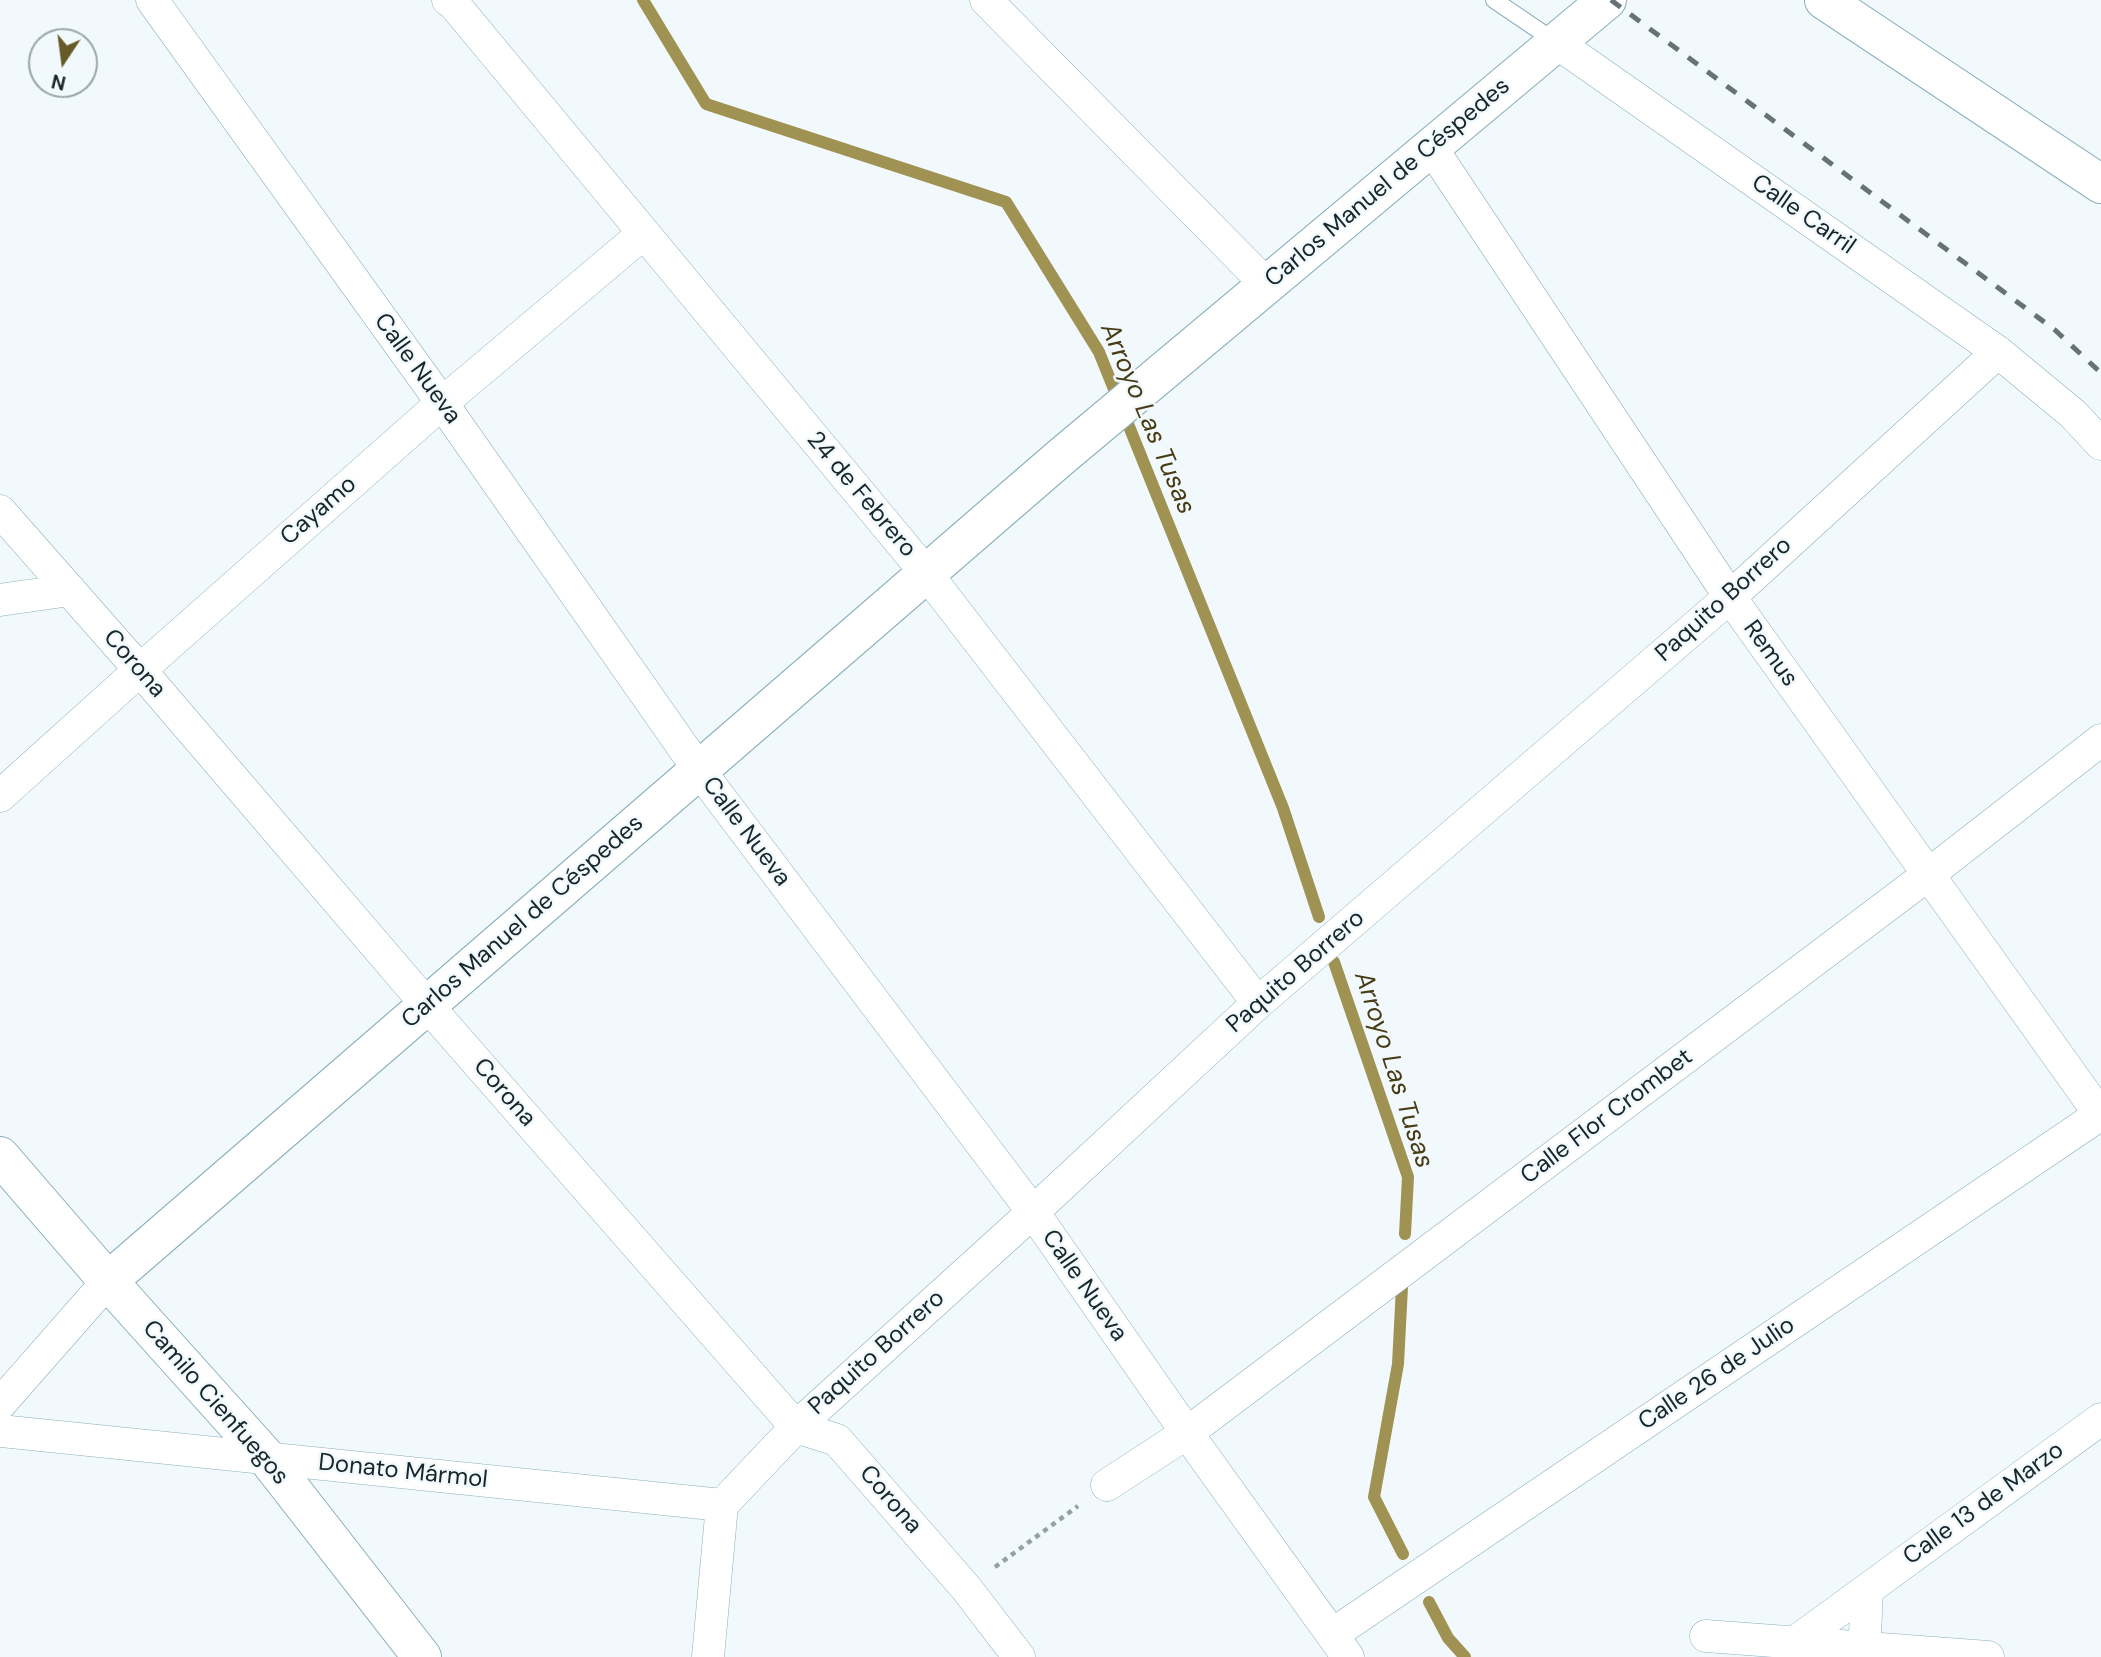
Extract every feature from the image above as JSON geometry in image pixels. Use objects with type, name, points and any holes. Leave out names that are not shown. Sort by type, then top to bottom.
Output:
[{"type":"street","name":"Calle Nueva","points":[[152,0],[442,403],[699,770],[1033,1212],[1340,1646]]},
{"type":"street","name":"24 de Febrero","points":[[448,0],[926,573],[1258,1003]]},
{"type":"street","points":[[986,0],[1266,285]]},
{"type":"street","name":"Carlos Manuel de Céspedes","points":[[0,1404],[108,1281],[1061,457],[1607,0]]},
{"type":"street","points":[[1824,0],[2101,184]]},
{"type":"street","name":"Calle Carril","points":[[1557,43],[1998,352],[2073,414],[2101,444]]},
{"type":"street","name":"Remus","points":[[1431,147],[1730,597],[2101,1115]]},
{"type":"street","name":"Cayamo","points":[[0,796],[442,403],[643,233]]},
{"type":"street","name":"Paquito Borrero","points":[[722,1505],[796,1427],[1258,1003],[1730,597],[1998,352]]},
{"type":"street","name":"Corona","points":[[0,512],[796,1427],[837,1440],[966,1588],[1019,1657]]},
{"type":"street","points":[[0,600],[70,590]]},
{"type":"street","name":"Calle Flor Crombet","points":[[1107,1485],[1187,1433],[1929,874],[2101,740]]},
{"type":"street","name":"Calle 26 de Julio","points":[[1340,1646],[2101,1115]]},
{"type":"street","name":"Camilo Cienfuegos","points":[[0,1156],[267,1458],[422,1657]]},
{"type":"street","name":"Calle 13 de Marzo","points":[[1794,1643],[2101,1419]]},
{"type":"street","name":"Donato Mármol","points":[[0,1431],[722,1505]]},
{"type":"street","points":[[708,1657],[722,1505]]},
{"type":"street","points":[[1865,1653],[1867,1590]]},
{"type":"street","points":[[1706,1636],[1794,1643],[1865,1653],[1989,1657]]},
{"type":"lane","name":"Calle Carril","points":[[1494,0],[1557,43]]},
{"type":"path","points":[[966,1588],[1107,1485]]},
{"type":"waterway","name":"Arroyo Las Tusas","points":[[643,0],[706,104],[1006,202],[1099,352],[1283,808],[1319,917]]},
{"type":"waterway","name":"Arroyo Las Tusas","points":[[1334,962],[1408,1177],[1405,1234]]},
{"type":"waterway","name":"Arroyo Las Tusas","points":[[1402,1287],[1398,1364],[1374,1497],[1403,1554]]},
{"type":"waterway","name":"Arroyo Las Tusas","points":[[1429,1602],[1448,1638],[1465,1657]]},
{"type":"railway","points":[[1611,0],[2055,330],[2101,373]]}]
